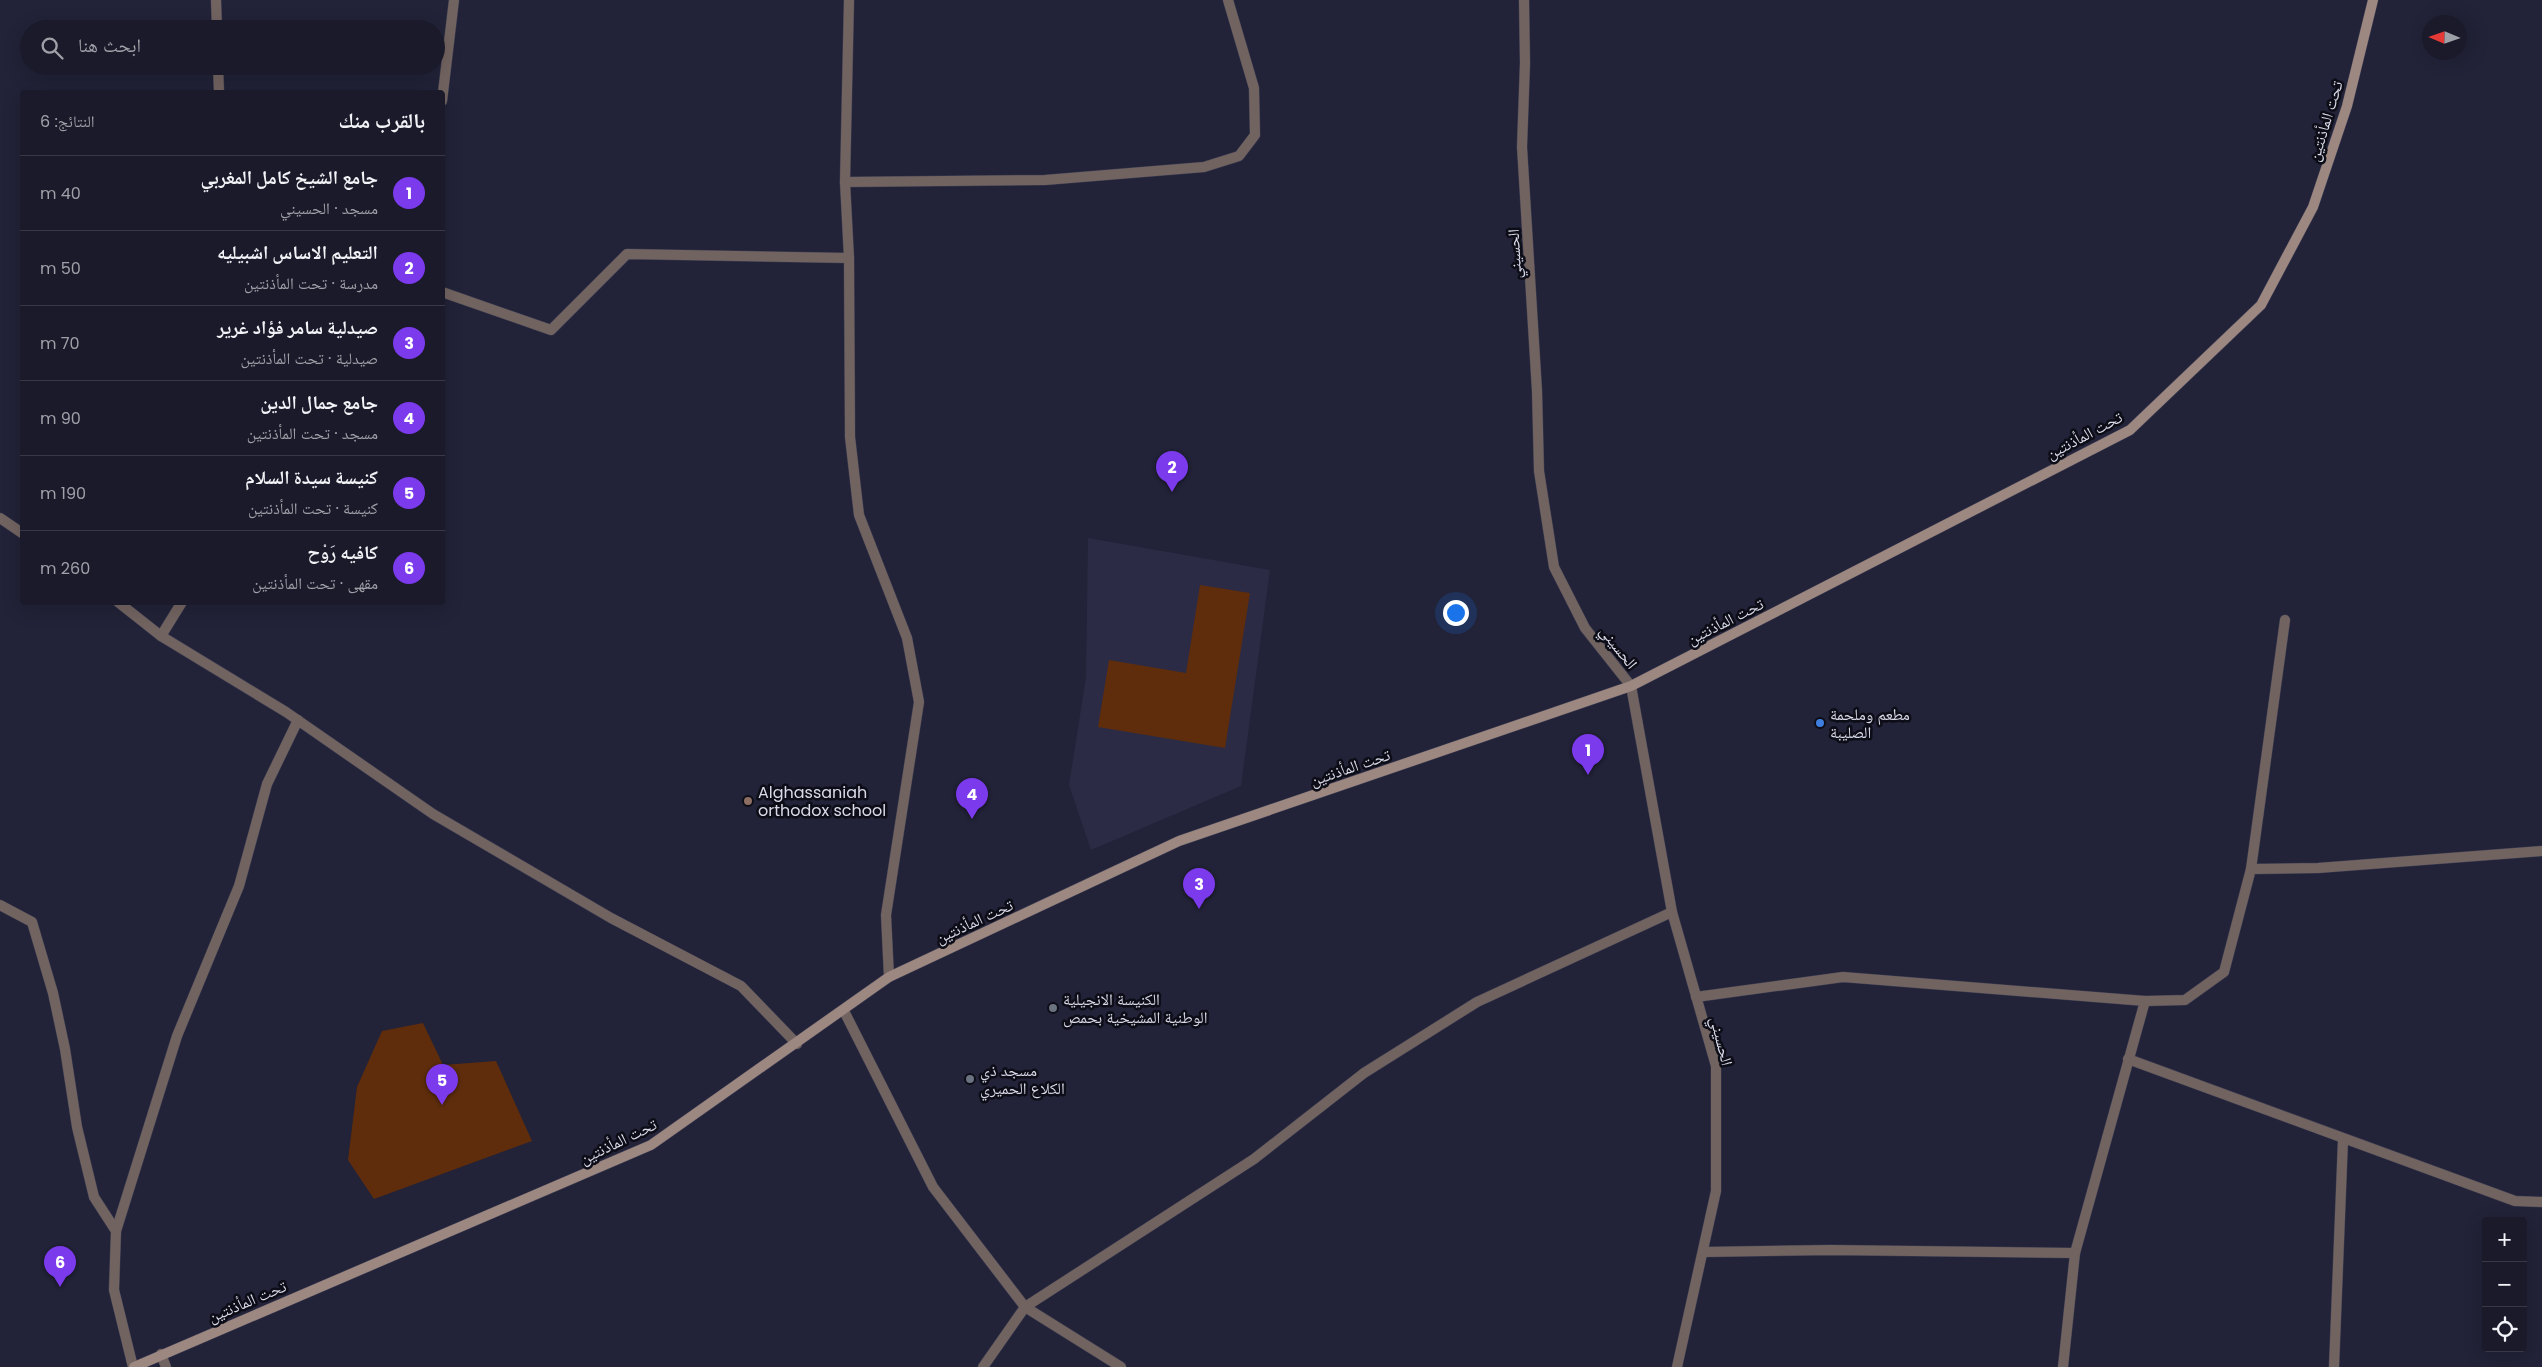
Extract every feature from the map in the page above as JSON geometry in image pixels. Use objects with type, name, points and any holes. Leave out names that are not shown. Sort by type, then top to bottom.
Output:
[{"type":"street","points":[[216,0],[217,20]]},
{"type":"street","points":[[443,90],[454,0]]},
{"type":"street","points":[[849,0],[845,182],[849,258],[850,437],[859,515],[907,638],[919,702],[886,915],[889,978]]},
{"type":"street","points":[[845,182],[1045,180],[1204,167],[1239,156],[1255,135],[1254,88],[1228,0]]},
{"type":"street","name":"الحسيني","points":[[1524,0],[1525,63],[1522,147],[1537,391],[1539,472],[1554,567],[1585,628],[1631,686],[1672,912],[1716,1066],[1716,1191],[1677,1367]]},
{"type":"street","name":"تحت المأذنتين","points":[[133,1367],[651,1145],[889,978],[1179,841],[1631,686],[2130,430],[2261,305],[2313,207],[2347,106],[2373,0]]},
{"type":"street","points":[[218,75],[219,90]]},
{"type":"street","points":[[445,293],[551,330],[627,254],[849,258]]},
{"type":"street","points":[[0,518],[20,532]]},
{"type":"street","points":[[122,605],[161,636],[298,720],[433,814],[611,918],[741,986],[797,1044]]},
{"type":"street","points":[[161,636],[180,605]]},
{"type":"street","points":[[1696,997],[1843,976],[2145,1001],[2185,1000],[2224,972],[2251,870],[2285,620]]},
{"type":"street","points":[[133,1367],[114,1290],[116,1231],[177,1036],[239,886],[267,784],[298,720]]},
{"type":"street","points":[[2251,870],[2318,868],[2542,851]]},
{"type":"street","points":[[0,905],[32,922],[54,993],[77,1127],[94,1197],[116,1231]]},
{"type":"street","points":[[982,1367],[1025,1307],[1254,1159],[1364,1073],[1477,1002],[1672,912]]},
{"type":"street","points":[[2063,1367],[2075,1253],[2145,1001]]},
{"type":"street","points":[[844,1011],[933,1187],[1025,1307],[1120,1367]]},
{"type":"street","points":[[2128,1059],[2343,1140],[2515,1201],[2542,1202]]},
{"type":"street","points":[[2334,1367],[2343,1140]]},
{"type":"street","points":[[1703,1252],[1831,1250],[2075,1253]]},
{"type":"street","points":[[161,1354],[166,1367]]},
{"type":"shaded area","points":[[1088,538],[1270,570],[1241,786],[1091,850],[1069,785],[1086,677]]},
{"type":"building","points":[[1200,585],[1250,593],[1225,748],[1098,727],[1109,660],[1186,673]]},
{"type":"building","points":[[423,1023],[443,1065],[496,1061],[532,1141],[374,1199],[348,1160],[357,1087],[382,1031]]},
{"type":"place","name":"التعلیم الاساس اشبیلیه","points":[[1172,492]]},
{"type":"place","name":"مطعم وملحمة الصليبة","points":[[1820,723]]},
{"type":"place","name":"جامع الشيخ كامل المغربي","points":[[1588,775]]},
{"type":"place","name":"Alghassaniah orthodox school","points":[[748,801]]},
{"type":"place","name":"جامع جمال الدين","points":[[972,819]]},
{"type":"place","name":"صيدلية سامر فؤاد غرير","points":[[1199,909]]},
{"type":"place","name":"الكنيسة الانجيلية الوطنية المشيخية بحمص","points":[[1053,1008]]},
{"type":"place","name":"مسجد ذي الكلاع الحميري","points":[[970,1079]]},
{"type":"place","name":"كنيسة سيدة السلام","points":[[442,1105]]},
{"type":"place","name":"كافيه رَوْح","points":[[60,1287]]}]
